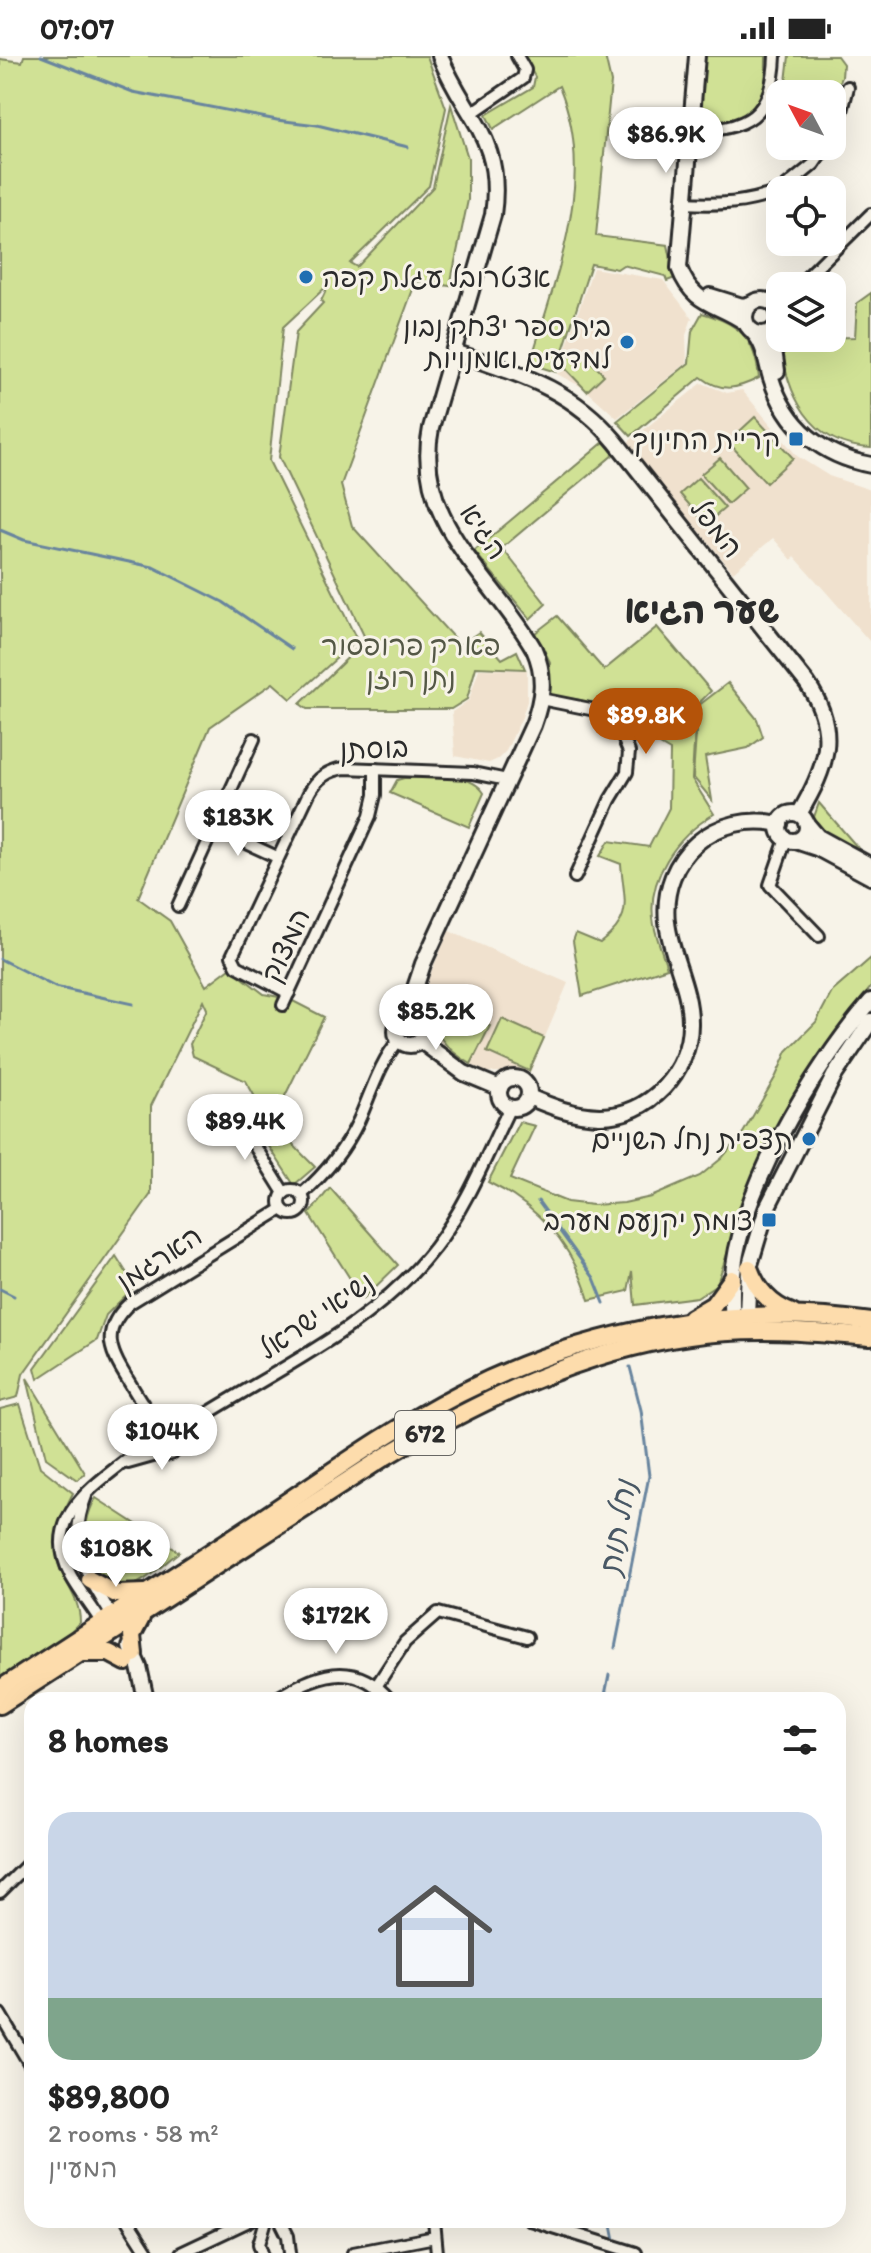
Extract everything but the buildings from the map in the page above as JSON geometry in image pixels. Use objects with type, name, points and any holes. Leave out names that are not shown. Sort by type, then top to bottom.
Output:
[{"type":"main road","points":[[749,1268],[758,1288],[768,1299],[801,1316]]},
{"type":"main road","points":[[686,1321],[713,1305],[732,1279]]},
{"type":"main road","name":"672","points":[[0,1705],[83,1653],[146,1593],[357,1454],[459,1394],[506,1371],[563,1351],[686,1321],[801,1316],[871,1322]]},
{"type":"main road","name":"672","points":[[0,1689],[111,1626],[144,1613],[386,1456],[468,1410],[562,1369],[739,1321],[790,1331],[871,1337]]},
{"type":"main road","points":[[90,1580],[116,1594],[146,1593]]},
{"type":"main road","points":[[83,1653],[109,1653],[130,1658],[132,1635],[144,1613]]},
{"type":"street","name":"הגיא","points":[[412,1017],[415,988],[423,964],[541,699],[543,677],[534,649],[452,535],[432,494],[427,461],[429,439],[496,196],[490,151],[440,56]]},
{"type":"street","points":[[472,113],[523,78],[525,70],[517,56]]},
{"type":"street","points":[[697,56],[679,268],[685,282],[707,304],[766,332]]},
{"type":"street","points":[[690,131],[731,128],[756,116],[770,91],[775,56]]},
{"type":"street","points":[[846,95],[848,87]]},
{"type":"street","points":[[799,176],[817,160]]},
{"type":"street","points":[[683,203],[729,205],[766,196]]},
{"type":"street","points":[[812,272],[871,214]]},
{"type":"street","points":[[685,282],[710,296],[742,306],[766,300]]},
{"type":"street","points":[[757,302],[766,304]]},
{"type":"street","points":[[757,302],[746,313],[750,327],[762,344],[779,396],[807,437],[821,448],[867,463]]},
{"type":"street","name":"המפל","points":[[454,352],[540,383],[588,413],[615,441],[807,683],[823,712],[827,739],[818,778],[803,819]]},
{"type":"street","points":[[774,352],[779,396]]},
{"type":"street","points":[[541,699],[600,711],[619,728],[629,752],[627,772],[610,800],[575,877]]},
{"type":"street","points":[[178,906],[254,739]]},
{"type":"street","name":"בוסתן","points":[[289,993],[237,966],[232,958],[277,857],[312,788],[323,776],[340,769],[375,769],[473,773],[507,780]]},
{"type":"street","name":"המצוק","points":[[283,1005],[370,816],[375,795],[375,769]]},
{"type":"street","points":[[871,866],[821,839],[803,819],[786,815],[780,824],[781,834],[791,840],[817,848],[871,877]]},
{"type":"street","points":[[803,819],[805,835],[791,840],[770,885],[819,936]]},
{"type":"street","points":[[529,1097],[579,1115],[603,1116],[625,1112],[663,1090],[677,1072],[686,1051],[691,1026],[689,998],[668,926],[668,900],[673,881],[690,850],[717,828],[744,821],[780,824]]},
{"type":"street","points":[[214,828],[277,857]]},
{"type":"street","points":[[739,1321],[732,1279],[744,1224],[785,1132],[819,1070],[871,1001]]},
{"type":"street","points":[[301,1195],[322,1177],[344,1148],[384,1063],[399,1040],[397,1026],[403,1019],[412,1017],[420,1021],[424,1028],[421,1041]]},
{"type":"street","points":[[739,1321],[749,1268],[763,1219],[834,1076],[871,1021]]},
{"type":"street","points":[[399,1040],[410,1046],[421,1041]]},
{"type":"street","points":[[421,1041],[464,1073],[500,1088]]},
{"type":"street","points":[[517,1078],[526,1083],[529,1097],[519,1107],[510,1107],[500,1097],[500,1088],[507,1080],[517,1078]]},
{"type":"street","name":"נשיאי ישראל","points":[[126,1463],[175,1451],[180,1437],[200,1418],[378,1307],[439,1242],[466,1200],[510,1107]]},
{"type":"street","points":[[207,1124],[223,1114],[230,1113],[236,1118],[284,1193]]},
{"type":"street","points":[[292,1190],[301,1195],[303,1206],[298,1212],[288,1214],[282,1209],[280,1202],[284,1193],[292,1190]]},
{"type":"street","name":"הארגמן","points":[[166,1425],[150,1415],[113,1354],[109,1338],[115,1320],[130,1303],[282,1209]]},
{"type":"street","name":"הארגמן","points":[[150,1415],[150,1437]]},
{"type":"street","name":"נשיאי ישראל","points":[[111,1626],[71,1575],[62,1547],[64,1525],[88,1491],[126,1463],[150,1437],[166,1425],[200,1418]]},
{"type":"street","points":[[166,1425],[180,1437]]},
{"type":"street","points":[[150,1437],[153,1449],[160,1454]]},
{"type":"street","points":[[88,1491],[80,1517],[79,1556],[144,1692]]},
{"type":"street","points":[[377,1685],[405,1642],[438,1613],[527,1637]]},
{"type":"street","points":[[287,1692],[307,1680],[343,1672],[377,1685],[383,1692]]},
{"type":"street","points":[[0,1892],[24,1868]]},
{"type":"street","points":[[0,2014],[24,2054]]},
{"type":"street","points":[[132,2228],[148,2253]]},
{"type":"street","points":[[181,2253],[234,2228]]},
{"type":"street","points":[[262,2253],[259,2244],[264,2228]]},
{"type":"street","points":[[284,2228],[290,2253]]},
{"type":"street","points":[[434,2228],[437,2253]]},
{"type":"street","points":[[556,2228],[636,2253]]},
{"type":"street","points":[[353,2253],[435,2237]]},
{"type":"shaded area","name":"בית ספר יצחק נבון למדעים ואמנויות","points":[[593,268],[663,280],[692,318],[686,335],[687,363],[617,418],[584,388],[557,374]]},
{"type":"shaded area","points":[[702,383],[727,393],[742,390],[797,456],[829,476],[871,490],[871,643],[795,557],[792,560],[773,538],[733,572],[627,443]]},
{"type":"shaded area","points":[[479,669],[527,670],[527,701],[522,717],[506,751],[489,763],[455,756],[452,712],[469,700]]},
{"type":"shaded area","points":[[449,931],[568,983],[530,1072],[486,1072],[451,1055],[432,1031],[426,1014],[428,979]]},
{"type":"green space","name":"פארק פרופסור נתן רוזן","points":[[24,56],[427,56],[446,108],[429,186],[350,263],[357,267],[433,187],[451,105],[468,158],[468,200],[450,286],[416,281],[341,485],[352,526],[460,645],[479,632],[502,659],[517,651],[525,669],[476,667],[467,699],[451,709],[307,709],[300,704],[366,640],[279,457],[296,332],[323,303],[321,301],[329,284],[283,327],[269,461],[357,640],[291,699],[273,683],[210,727],[138,898],[170,921],[206,986],[230,968],[264,994],[289,999],[324,1017],[278,1110],[285,1135],[315,1167],[294,1185],[243,1106],[255,1097],[246,1081],[193,1056],[190,1044],[207,1009],[203,1000],[151,1106],[151,1194],[23,1374],[18,1397],[0,1402],[0,59],[22,62]]},
{"type":"green space","points":[[523,56],[605,56],[611,82],[596,236],[668,245],[675,278],[667,281],[665,276],[623,265],[617,269],[591,264],[556,372],[530,364],[569,226],[575,156],[570,121],[559,86],[493,129],[486,115],[533,87],[535,77]]},
{"type":"green space","points":[[703,56],[766,56],[763,91],[743,117],[717,123],[700,117]]},
{"type":"green space","points":[[789,56],[837,56],[843,64],[841,80],[786,80]]},
{"type":"green space","points":[[871,293],[871,448],[832,438],[817,427],[795,397],[783,352],[846,352],[846,337],[855,337],[857,303]]},
{"type":"green space","points":[[702,313],[726,322],[743,335],[754,353],[759,378],[730,388],[701,377],[631,436],[617,421],[689,363],[692,331]]},
{"type":"green space","points":[[578,348],[604,375],[587,391],[561,364]]},
{"type":"green space","points":[[755,417],[793,458],[766,483],[728,442]]},
{"type":"green space","points":[[604,442],[614,454],[502,548],[546,604],[530,619],[474,551]]},
{"type":"green space","points":[[720,458],[746,488],[728,504],[701,474]]},
{"type":"green space","points":[[698,478],[725,508],[706,524],[680,494]]},
{"type":"green space","points":[[557,616],[604,670],[657,627],[711,691],[696,706],[692,779],[714,814],[676,847],[659,875],[654,891],[654,925],[667,968],[582,996],[573,941],[576,933],[600,943],[618,925],[624,908],[621,864],[600,856],[609,841],[649,847],[669,808],[670,751],[653,741],[637,743],[631,729],[612,711],[589,702],[548,695],[550,662],[535,633]]},
{"type":"green space","points":[[728,683],[757,719],[763,737],[748,748],[705,757],[712,800],[693,777],[698,706]]},
{"type":"green space","points":[[459,778],[478,786],[484,793],[469,827],[390,793],[397,780]]},
{"type":"green space","points":[[819,803],[858,848],[823,834],[814,817]]},
{"type":"green space","points":[[871,958],[871,987],[833,1035],[818,1061],[743,1206],[717,1284],[697,1297],[635,1305],[632,1271],[628,1291],[589,1300],[574,1262],[552,1230],[523,1203],[488,1182],[519,1122],[535,1126],[510,1179],[567,1202],[593,1205],[624,1203],[651,1197],[700,1176],[722,1158],[743,1133],[787,1051],[816,1022],[832,992]]},
{"type":"green space","points":[[427,999],[490,1026],[471,1064],[440,1038]]},
{"type":"green space","points":[[502,1019],[544,1038],[529,1071],[487,1052]]},
{"type":"green space","points":[[330,1188],[398,1265],[363,1299],[309,1214]]},
{"type":"green space","points":[[116,1256],[135,1286],[106,1315],[97,1340],[38,1379],[35,1368]]},
{"type":"green space","points":[[27,1378],[85,1473],[77,1480],[46,1458]]},
{"type":"green space","points":[[20,1404],[40,1467],[73,1493],[62,1515],[56,1547],[60,1569],[74,1595],[80,1622],[69,1633],[0,1678],[0,1409]]},
{"type":"green space","points":[[96,1498],[179,1552],[137,1584],[121,1588],[106,1585],[96,1578],[85,1553],[86,1523]]},
{"type":"waterway","points":[[41,56],[133,92],[317,125],[408,147]]},
{"type":"waterway","points":[[0,530],[24,540],[153,567],[223,602],[292,649]]},
{"type":"waterway","points":[[0,959],[55,987],[133,1004]]},
{"type":"waterway","name":"נחל תות","points":[[538,1201],[594,1278],[604,1303]]},
{"type":"waterway","points":[[0,1289],[14,1296]]},
{"type":"waterway","name":"נחל תות","points":[[615,1648],[649,1476],[641,1410],[630,1367]]},
{"type":"waterway","name":"נחל תות","points":[[606,1692],[609,1675]]},
{"type":"waterway","name":"נחל תות","points":[[613,2228],[615,2240]]},
{"type":"place","name":"אצטרובל עגלת קפה","points":[[306,277]]},
{"type":"place","name":"בית ספר יצחק נבון למדעים ואמנויות","points":[[627,342]]},
{"type":"place","name":"קריית החינוך","points":[[796,439]]},
{"type":"place","name":"תצפית נחל השניים","points":[[809,1139]]},
{"type":"place","name":"צומת יקנעם מערב","points":[[769,1220]]},
{"type":"district","name":"שער הגיא","points":[[702,610]]}]
